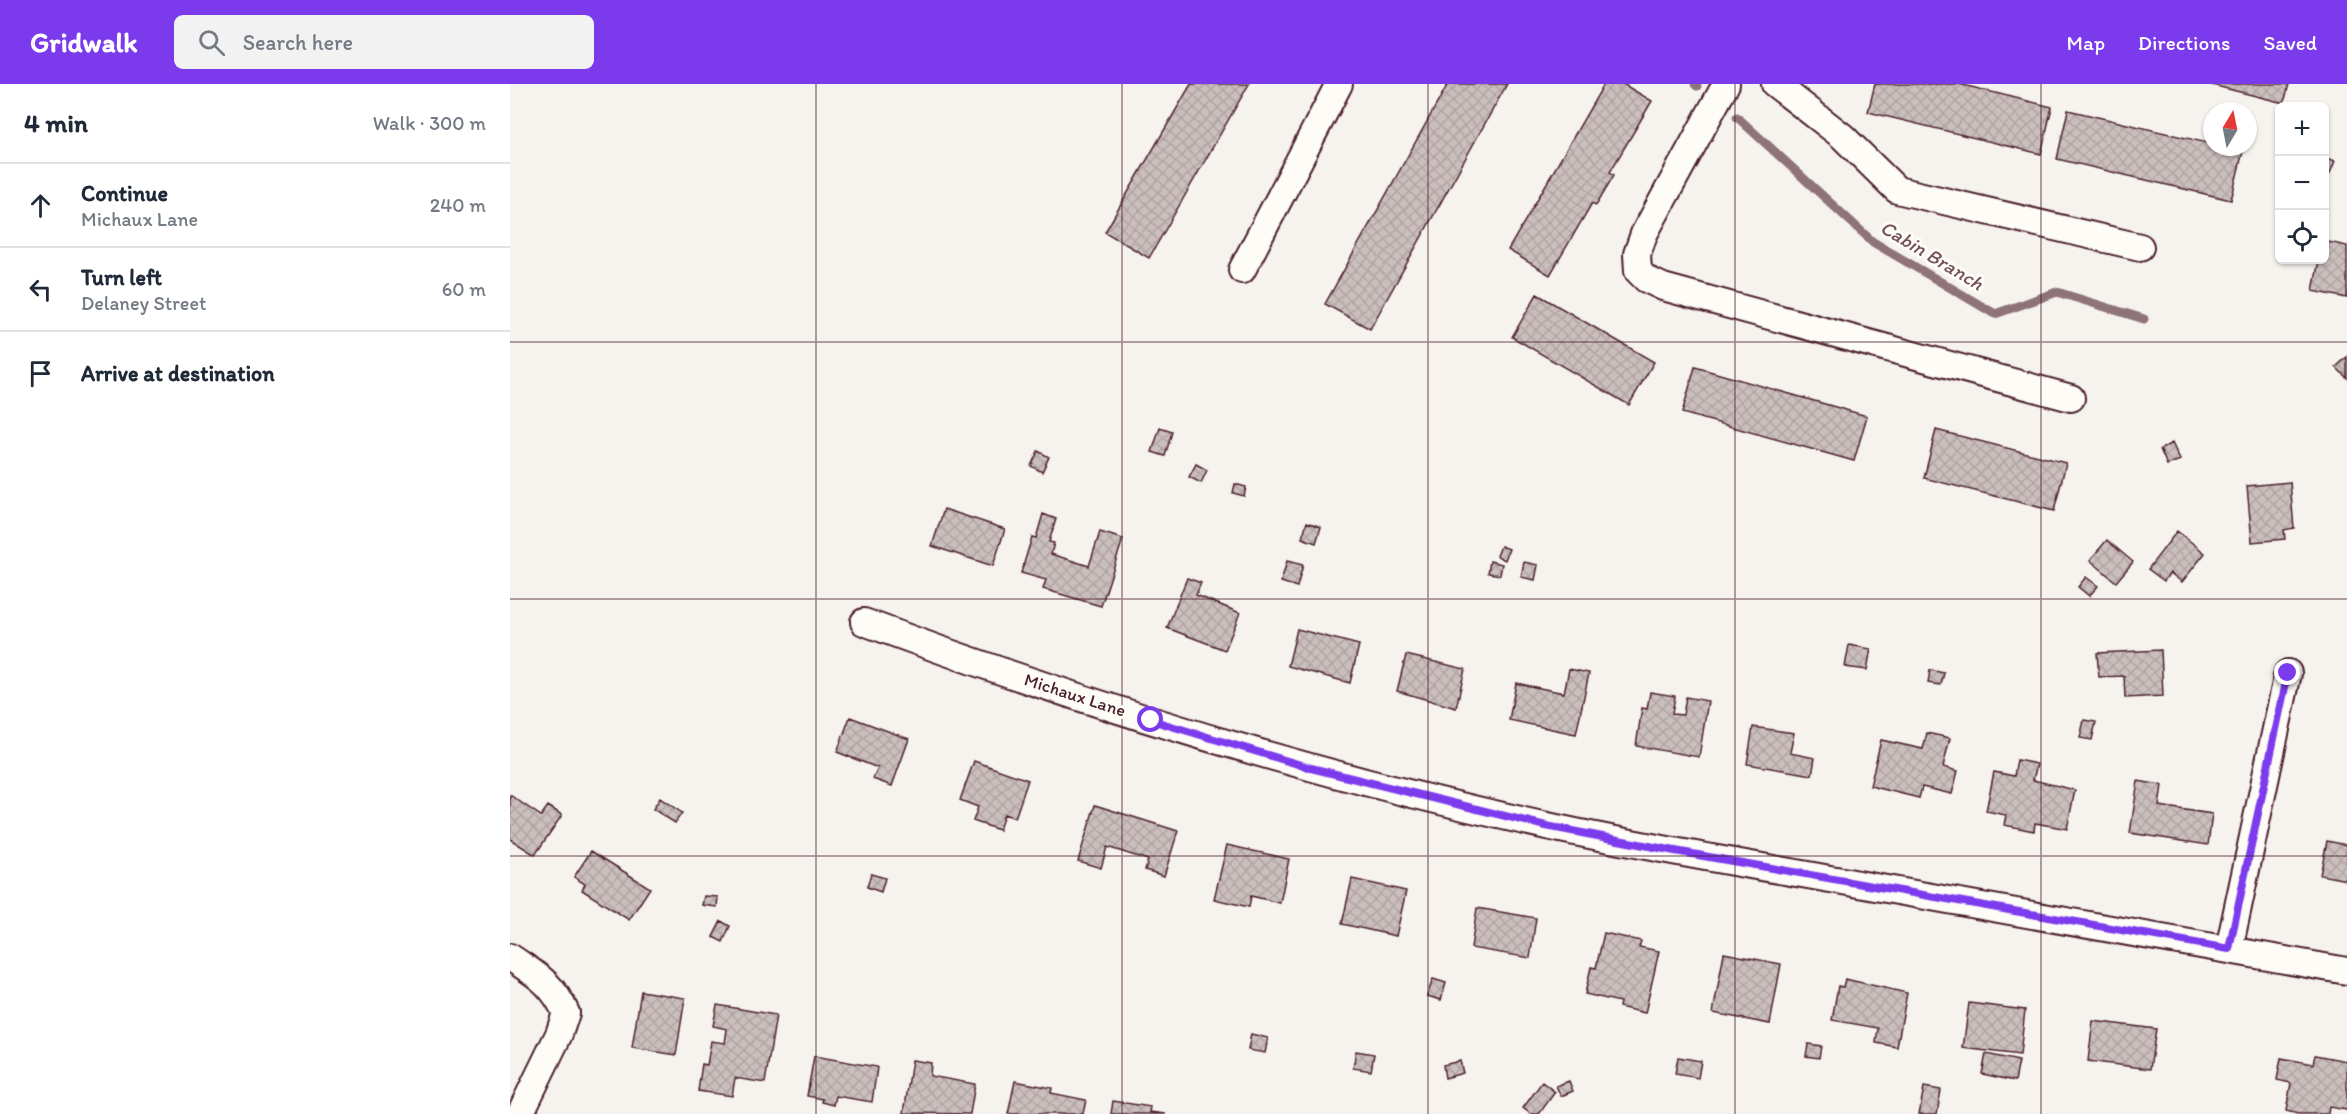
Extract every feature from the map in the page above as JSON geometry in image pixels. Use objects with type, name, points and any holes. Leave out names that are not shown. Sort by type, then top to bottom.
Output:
[{"type":"street","points":[[1242,270],[1339,84]]},
{"type":"street","points":[[1726,84],[1644,234],[1637,254],[1638,271],[1646,279],[1663,287],[2071,398]]},
{"type":"street","points":[[1775,84],[1842,136],[1897,190],[2140,248]]},
{"type":"street","name":"Michaux Lane","points":[[864,622],[982,666],[1185,731],[1311,768],[1546,826],[2347,971]]},
{"type":"street","points":[[2229,949],[2288,673]]},
{"type":"street","points":[[510,957],[546,982],[558,995],[566,1013],[559,1034],[520,1114]]},
{"type":"building","points":[[1191,84],[1249,84],[1149,258],[1105,232]]},
{"type":"building","points":[[1448,84],[1507,84],[1370,329],[1325,304]]},
{"type":"building","points":[[1604,84],[1623,84],[1652,101],[1610,172],[1614,175],[1596,205],[1592,203],[1550,275],[1508,250]]},
{"type":"building","points":[[1875,84],[1959,84],[2052,107],[2041,154],[1868,112]]},
{"type":"building","points":[[2208,84],[2289,84],[2284,102]]},
{"type":"building","points":[[2068,110],[2203,142],[2203,156],[2242,156],[2231,200],[2057,159]]},
{"type":"building","points":[[2329,159],[2335,161],[2329,173]]},
{"type":"building","points":[[2329,242],[2347,246],[2347,298],[2313,291],[2318,264],[2329,264]]},
{"type":"building","points":[[1537,294],[1654,362],[1629,405],[1512,337]]},
{"type":"building","points":[[2347,357],[2347,378],[2336,367]]},
{"type":"building","points":[[1695,367],[1867,416],[1854,461],[1682,413]]},
{"type":"building","points":[[1160,428],[1172,432],[1165,456],[1152,452]]},
{"type":"building","points":[[1936,430],[2066,463],[2054,511],[1924,478]]},
{"type":"building","points":[[2172,443],[2180,460],[2167,465],[2160,449]]},
{"type":"building","points":[[1038,451],[1049,457],[1042,472],[1031,466]]},
{"type":"building","points":[[1196,464],[1207,470],[1201,483],[1189,477]]},
{"type":"building","points":[[2290,482],[2294,528],[2284,530],[2285,539],[2252,542],[2247,486]]},
{"type":"building","points":[[1235,484],[1246,487],[1244,496],[1233,493]]},
{"type":"building","points":[[944,509],[1005,529],[993,566],[932,546]]},
{"type":"building","points":[[1043,514],[1056,519],[1049,542],[1054,543],[1051,554],[1089,566],[1100,532],[1123,539],[1101,606],[1043,589],[1046,580],[1021,573],[1032,537],[1036,538]]},
{"type":"building","points":[[1307,522],[1321,527],[1316,543],[1302,538]]},
{"type":"building","points":[[2177,531],[2205,553],[2182,582],[2170,573],[2164,581],[2148,569]]},
{"type":"building","points":[[2107,540],[2133,562],[2116,582],[2090,560]]},
{"type":"building","points":[[1501,546],[1509,549],[1505,560],[1497,556]]},
{"type":"building","points":[[1287,561],[1303,565],[1297,587],[1281,582]]},
{"type":"building","points":[[1490,561],[1502,564],[1500,575],[1488,573]]},
{"type":"building","points":[[1524,562],[1538,565],[1535,580],[1521,577]]},
{"type":"building","points":[[2086,577],[2098,586],[2089,596],[2078,587]]},
{"type":"building","points":[[1187,578],[1201,583],[1196,595],[1240,613],[1225,650],[1167,628]]},
{"type":"building","points":[[1297,629],[1359,645],[1350,683],[1288,666]]},
{"type":"building","points":[[1849,645],[1871,649],[1867,670],[1845,667]]},
{"type":"building","points":[[2161,650],[2163,696],[2125,698],[2124,676],[2099,677],[2097,653]]},
{"type":"building","points":[[1406,655],[1465,669],[1456,708],[1397,691]]},
{"type":"building","points":[[1569,669],[1589,673],[1576,734],[1509,720],[1516,683],[1564,693]]},
{"type":"building","points":[[1930,670],[1944,673],[1941,685],[1928,683]]},
{"type":"building","points":[[1650,692],[1675,696],[1672,714],[1683,715],[1686,697],[1708,701],[1699,757],[1636,746],[1642,708],[1647,709]]},
{"type":"building","points":[[850,717],[909,739],[892,786],[873,779],[878,768],[837,752]]},
{"type":"building","points":[[2084,720],[2096,722],[2092,740],[2080,738]]},
{"type":"building","points":[[1753,727],[1794,733],[1790,753],[1815,758],[1812,775],[1747,764]]},
{"type":"building","points":[[1927,733],[1950,738],[1943,767],[1958,771],[1952,794],[1922,787],[1919,798],[1870,786],[1881,740],[1923,749]]},
{"type":"building","points":[[2017,760],[2037,764],[2033,780],[2075,790],[2067,829],[2035,823],[2034,831],[2004,825],[2006,815],[1986,811],[1994,772],[2014,776]]},
{"type":"building","points":[[974,761],[1028,780],[1015,818],[1004,814],[999,830],[973,821],[978,807],[960,800]]},
{"type":"building","points":[[2138,781],[2162,785],[2159,806],[2212,814],[2208,845],[2130,833]]},
{"type":"building","points":[[510,795],[541,816],[548,806],[562,815],[535,855],[510,839]]},
{"type":"building","points":[[660,798],[682,813],[675,823],[653,809]]},
{"type":"building","points":[[1095,805],[1178,831],[1164,876],[1145,870],[1148,860],[1107,847],[1101,868],[1078,861]]},
{"type":"building","points":[[2327,841],[2347,845],[2347,880],[2320,875]]},
{"type":"building","points":[[1227,845],[1289,859],[1280,903],[1251,896],[1249,907],[1214,899]]},
{"type":"building","points":[[591,851],[650,888],[629,920],[582,890],[585,884],[574,877]]},
{"type":"building","points":[[871,874],[885,878],[881,892],[867,887]]},
{"type":"building","points":[[1352,879],[1406,891],[1396,936],[1342,924]]},
{"type":"building","points":[[704,896],[718,897],[717,907],[702,905]]},
{"type":"building","points":[[1477,908],[1536,918],[1530,958],[1471,948]]},
{"type":"building","points":[[721,921],[730,926],[723,942],[713,937]]},
{"type":"building","points":[[1604,933],[1641,941],[1639,947],[1659,951],[1645,1013],[1619,1007],[1620,1002],[1585,994],[1591,967],[1596,968]]},
{"type":"building","points":[[1724,953],[1781,964],[1770,1024],[1713,1013]]},
{"type":"building","points":[[1433,979],[1446,983],[1441,1000],[1427,996]]},
{"type":"building","points":[[1845,979],[1907,993],[1897,1047],[1876,1043],[1878,1028],[1832,1020],[1838,986],[1843,987]]},
{"type":"building","points":[[641,991],[685,998],[676,1055],[632,1048]]},
{"type":"building","points":[[1969,1003],[2025,1010],[2020,1055],[1963,1048]]},
{"type":"building","points":[[717,1005],[776,1015],[765,1083],[735,1078],[732,1096],[698,1091],[702,1064],[707,1065],[711,1041],[725,1043],[727,1029],[713,1026]]},
{"type":"building","points":[[2093,1021],[2156,1029],[2150,1069],[2088,1061]]},
{"type":"building","points":[[1251,1034],[1268,1038],[1265,1053],[1248,1050]]},
{"type":"building","points":[[1808,1044],[1821,1046],[1819,1058],[1806,1056]]},
{"type":"building","points":[[1356,1051],[1374,1054],[1371,1071],[1353,1068]]},
{"type":"building","points":[[1986,1054],[2019,1061],[2015,1081],[1982,1074]]},
{"type":"building","points":[[2315,1055],[2347,1061],[2347,1110],[2329,1107],[2328,1114],[2298,1114],[2286,1111],[2291,1083],[2277,1080],[2281,1058],[2313,1064]]},
{"type":"building","points":[[814,1056],[877,1067],[872,1102],[836,1096],[834,1105],[822,1102],[823,1099],[807,1096]]},
{"type":"building","points":[[1678,1057],[1701,1061],[1698,1078],[1675,1074]]},
{"type":"building","points":[[912,1060],[931,1063],[930,1076],[975,1084],[970,1114],[904,1113]]},
{"type":"building","points":[[1460,1061],[1463,1073],[1445,1078],[1443,1065]]},
{"type":"building","points":[[1015,1081],[1052,1088],[1051,1093],[1086,1100],[1083,1114],[1008,1114]]},
{"type":"building","points":[[1569,1081],[1573,1091],[1561,1096],[1556,1086]]},
{"type":"building","points":[[1542,1082],[1555,1092],[1539,1114],[1531,1114],[1523,1108]]},
{"type":"building","points":[[1924,1087],[1941,1090],[1937,1114],[1919,1114]]},
{"type":"building","points":[[1113,1101],[1151,1107],[1150,1112],[1166,1114],[1111,1114]]},
{"type":"waterway","name":"Cabin Branch","points":[[1737,117],[1873,242],[1995,314],[2057,292],[2144,319]]},
{"type":"route","points":[[1151,720],[1311,768],[1546,826],[2229,949],[2288,673]]}]
